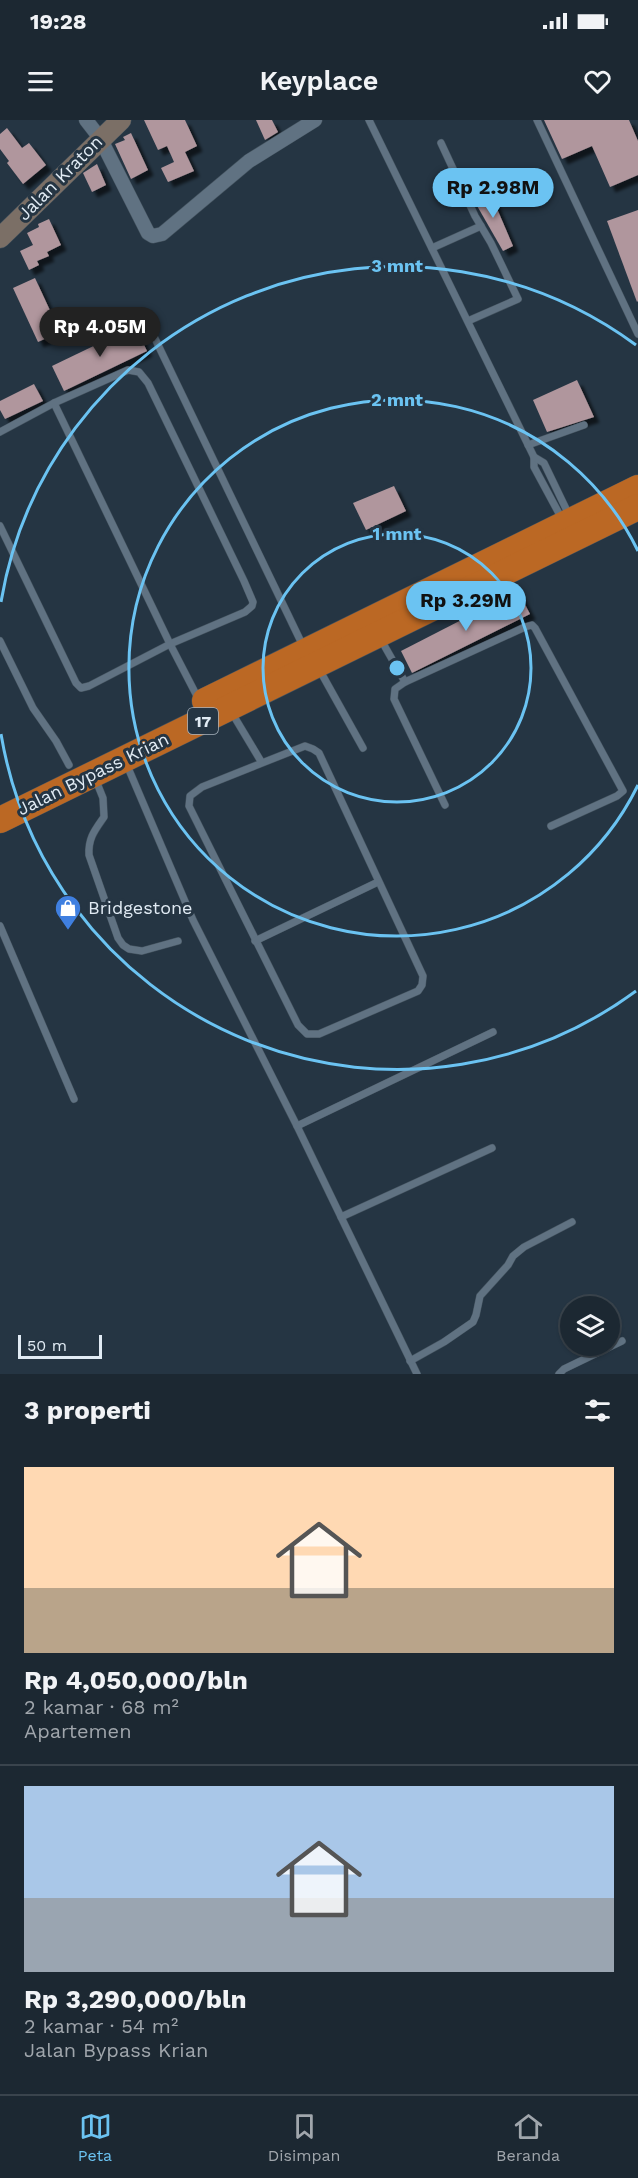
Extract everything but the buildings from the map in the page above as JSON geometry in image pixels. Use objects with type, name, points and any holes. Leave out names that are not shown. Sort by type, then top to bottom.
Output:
[{"type":"highway","name":"Jalan Bypass Krian","points":[[0,800],[81,769],[124,758],[230,708],[310,657],[378,634],[572,530],[638,488]]},
{"type":"highway","name":"Jalan Bypass Krian","points":[[0,819],[81,769],[201,703],[310,657],[572,530],[638,507]]},
{"type":"street","points":[[86,120],[100,138],[148,233],[156,236],[162,234],[249,161],[315,120]]},
{"type":"street","name":"Jalan Kraton","points":[[0,238],[121,120]]},
{"type":"lane","points":[[369,120],[534,457],[534,467],[572,530]]},
{"type":"lane","points":[[537,120],[638,334]]},
{"type":"lane","points":[[441,143],[475,216],[518,299],[468,321]]},
{"type":"lane","points":[[432,248],[481,226]]},
{"type":"lane","points":[[147,322],[310,657],[363,748]]},
{"type":"lane","points":[[0,432],[54,403],[134,369],[148,382],[253,602],[250,609],[170,644],[84,688],[78,686],[0,526]]},
{"type":"lane","points":[[54,403],[170,644],[201,703]]},
{"type":"lane","points":[[528,445],[584,424]]},
{"type":"lane","points":[[446,805],[394,699],[395,689],[405,682],[532,625],[623,791],[617,796],[551,826]]},
{"type":"lane","points":[[378,634],[405,682]]},
{"type":"lane","points":[[0,641],[33,708],[56,741],[103,798],[104,817],[88,844],[89,855],[117,938],[129,949],[142,951],[178,941]]},
{"type":"lane","points":[[230,708],[262,763]]},
{"type":"lane","points":[[305,746],[314,749],[319,753],[378,882],[421,969],[423,981],[418,991],[320,1035],[307,1034],[298,1025],[189,806],[190,796],[202,787],[305,746]]},
{"type":"lane","points":[[124,758],[193,920],[297,1126],[417,1374]]},
{"type":"lane","points":[[255,940],[378,882]]},
{"type":"lane","points":[[0,926],[74,1099]]},
{"type":"lane","points":[[297,1126],[493,1032]]},
{"type":"lane","points":[[340,1217],[492,1148]]},
{"type":"lane","points":[[410,1361],[473,1322],[480,1296],[508,1265],[513,1256],[524,1247],[572,1222]]},
{"type":"lane","points":[[559,1374],[564,1369],[622,1341]]},
{"type":"place","name":"Bridgestone","points":[[68,931]]}]
